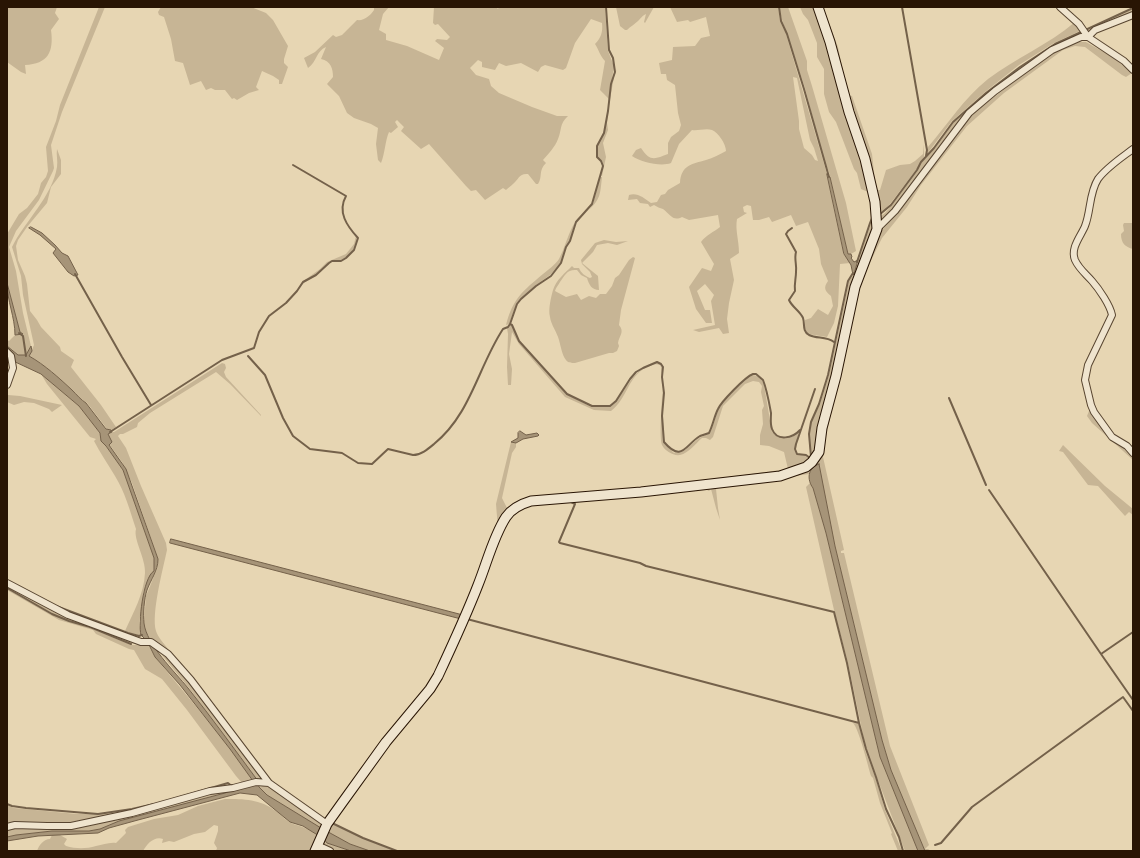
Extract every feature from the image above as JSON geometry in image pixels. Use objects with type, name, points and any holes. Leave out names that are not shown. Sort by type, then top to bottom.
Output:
[{"type":"street","points":[[818,7],[830,42],[849,112],[865,159],[875,202],[877,229]]},
{"type":"street","points":[[1060,7],[1079,24],[1088,37],[1133,70]]},
{"type":"street","points":[[330,851],[316,848],[327,825],[386,742],[430,689],[438,676],[478,586],[498,533],[506,517],[513,508],[531,500],[641,492],[780,476],[806,467],[812,462],[819,452],[822,428],[836,376],[855,286],[877,229],[895,211],[969,112],[1052,50],[1081,37],[1088,37],[1095,30],[1133,15]]},
{"type":"street","points":[[1133,149],[1105,172],[1095,184],[1088,218],[1074,252],[1074,259],[1081,270],[1102,294],[1112,315],[1088,365],[1085,380],[1091,405],[1112,437],[1127,446],[1133,452]]},
{"type":"street","points":[[7,352],[12,356],[13,368],[7,385]]},
{"type":"street","points":[[7,584],[68,615],[141,642],[151,642],[168,654],[191,680],[269,783],[327,825]]},
{"type":"street","points":[[7,827],[15,825],[71,826],[132,813],[210,791],[233,788],[256,782],[269,783]]},
{"type":"shaded area","points":[[7,7],[57,7],[55,13],[59,19],[51,30],[52,38],[48,55],[39,62],[25,65],[26,74],[7,62]]},
{"type":"shaded area","points":[[99,7],[105,7],[62,112],[51,145],[54,168],[53,171],[39,200],[16,231],[9,247],[16,271],[23,313],[31,346],[26,355],[18,355],[7,346],[7,340],[9,341],[15,335],[19,335],[20,332],[7,283],[7,234],[19,214],[27,208],[38,194],[41,183],[46,177],[48,171],[46,147],[56,121],[60,105]]},
{"type":"shaded area","points":[[161,7],[251,7],[266,13],[273,20],[288,46],[284,63],[288,67],[282,84],[279,84],[279,80],[273,76],[262,71],[256,87],[259,90],[249,93],[237,100],[234,98],[232,99],[225,90],[215,90],[211,88],[206,90],[201,81],[190,85],[183,63],[175,61],[171,39],[164,17],[159,15],[158,12]]},
{"type":"shaded area","points":[[374,7],[389,7],[383,14],[379,30],[386,34],[386,40],[407,46],[439,60],[444,48],[435,41],[437,39],[447,40],[450,37],[438,24],[435,25],[433,23],[434,7],[496,7],[498,9],[499,7],[605,7],[608,51],[614,66],[609,99],[600,90],[605,61],[595,44],[601,35],[602,23],[591,19],[575,43],[566,68],[563,70],[545,65],[541,67],[538,72],[521,63],[506,66],[499,63],[495,70],[482,67],[482,62],[478,60],[470,68],[476,75],[489,79],[491,86],[499,93],[557,116],[568,116],[562,124],[555,145],[543,160],[546,163],[541,171],[538,184],[536,184],[528,174],[523,174],[506,190],[503,188],[485,200],[476,190],[471,191],[466,186],[429,144],[421,149],[401,131],[404,127],[397,120],[395,122],[398,127],[391,133],[389,132],[381,163],[378,160],[376,144],[378,128],[354,118],[347,113],[339,96],[327,84],[333,77],[333,71],[329,63],[321,59],[326,47],[320,51],[311,66],[308,68],[304,58],[315,52],[333,35],[336,37],[342,35],[357,20],[367,18],[374,10]]},
{"type":"shaded area","points":[[616,7],[654,7],[645,23],[646,14],[627,30],[625,30],[620,26]]},
{"type":"shaded area","points":[[670,7],[778,7],[780,21],[786,34],[827,174],[844,254],[850,263],[840,264],[838,306],[834,323],[827,337],[808,334],[805,329],[805,320],[811,318],[818,309],[828,315],[833,306],[831,296],[825,289],[828,281],[821,264],[819,249],[808,222],[796,226],[791,215],[772,222],[769,217],[753,220],[751,206],[747,205],[743,207],[744,212],[747,213],[737,219],[739,253],[730,259],[734,280],[727,319],[729,333],[723,334],[719,328],[699,332],[693,330],[715,325],[711,301],[714,295],[705,284],[697,291],[705,310],[710,310],[712,323],[706,323],[696,309],[689,287],[702,268],[711,271],[714,264],[701,242],[720,227],[718,215],[689,220],[682,217],[676,219],[663,209],[654,205],[650,207],[648,204],[640,203],[637,199],[628,200],[629,195],[635,194],[651,203],[657,202],[661,195],[665,194],[668,190],[680,183],[683,172],[688,166],[726,151],[726,148],[719,136],[714,131],[707,129],[692,130],[679,144],[671,163],[651,163],[632,156],[636,150],[641,148],[647,156],[653,158],[668,154],[668,143],[671,137],[679,131],[681,125],[675,85],[667,80],[666,74],[661,74],[659,63],[672,60],[673,47],[695,46],[701,38],[710,36],[706,17],[690,22],[688,20],[677,22]],"holes":[[[793,77],[797,78],[810,140],[818,161],[815,160],[804,148],[799,129]]]},
{"type":"shaded area","points":[[779,7],[788,7],[807,61],[807,70],[846,203],[856,251],[851,254],[848,254],[829,172],[824,160],[805,88]]},
{"type":"shaded area","points":[[800,7],[816,7],[873,203],[872,218],[868,192],[861,189],[857,173],[854,169],[836,122],[829,112],[824,94],[824,69],[817,57],[817,43],[808,20]]},
{"type":"shaded area","points":[[820,7],[823,7],[838,47],[848,95],[852,96],[872,154],[876,190],[880,190],[886,170],[900,165],[910,164],[915,161],[923,154],[924,144],[924,157],[916,170],[885,210],[877,214]]},
{"type":"shaded area","points":[[1133,9],[1133,13],[1088,34],[1086,31]]},
{"type":"shaded area","points":[[1075,22],[1082,30],[1054,43],[1019,65],[985,92],[952,121],[927,154],[928,147],[979,86],[999,71],[1054,38]]},
{"type":"shaded area","points":[[1084,31],[1086,35],[1052,48],[968,111],[894,209],[880,224],[879,217],[892,205],[918,170],[922,162],[935,148],[954,122],[1020,67],[1055,45]]},
{"type":"shaded area","points":[[1075,42],[1086,42],[1114,58],[1132,73],[1126,77],[1085,47],[1075,46],[1063,50],[1004,93],[967,126],[921,185],[907,207],[882,238],[863,277],[860,287],[826,436],[823,457],[844,550],[841,551],[841,553],[844,553],[890,746],[929,845],[925,849],[931,851],[925,851],[891,770],[882,740],[835,546],[818,465],[812,468],[809,474],[723,486],[716,489],[720,520],[711,489],[709,491],[705,489],[647,496],[541,504],[784,475],[817,462],[858,287],[879,234],[971,115],[1050,54]]},
{"type":"shaded area","points":[[617,69],[609,105],[607,123],[608,130],[603,143],[606,157],[602,176],[600,175],[602,170],[601,161],[597,157],[597,146],[604,133],[612,84],[614,75]]},
{"type":"shaded area","points":[[57,149],[61,160],[61,174],[51,187],[47,203],[18,240],[16,246],[18,260],[27,284],[30,311],[41,327],[60,347],[61,351],[74,360],[71,367],[116,427],[111,430],[107,429],[87,403],[41,363],[29,356],[34,345],[23,295],[21,276],[12,247],[17,237],[50,188],[57,167]]},
{"type":"shaded area","points":[[827,174],[830,177],[848,254],[851,254],[851,258],[854,262],[858,260],[853,275],[851,265],[844,254]]},
{"type":"shaded area","points":[[600,177],[602,177],[599,195],[596,202],[589,210],[593,204]]},
{"type":"shaded area","points":[[872,220],[875,227],[816,451],[812,458],[809,446],[811,422],[820,404],[829,375],[849,281],[854,274]]},
{"type":"shaded area","points":[[575,222],[570,241],[566,247],[561,263],[550,275],[536,285],[517,303],[509,324],[506,325],[512,308],[520,296],[559,259]]},
{"type":"shaded area","points":[[1124,223],[1133,223],[1133,249],[1126,246],[1122,240],[1121,234],[1124,231]]},
{"type":"shaded area","points":[[31,227],[42,233],[62,253],[68,256],[78,275],[74,276],[68,272],[53,253],[56,249],[40,235],[29,228]]},
{"type":"shaded area","points":[[356,236],[357,238],[354,248],[347,257],[340,261],[329,262],[313,278],[304,283],[297,291],[302,282],[327,262],[346,254],[354,244]]},
{"type":"shaded area","points":[[604,240],[616,242],[628,241],[617,245],[608,243],[597,245],[593,252],[582,263],[598,276],[599,290],[593,288],[587,278],[581,275],[577,270],[571,270],[565,275],[556,287],[555,291],[566,297],[577,294],[581,300],[589,296],[596,298],[600,294],[606,294],[612,286],[615,278],[619,275],[629,260],[633,257],[635,258],[621,310],[619,325],[622,332],[618,343],[619,346],[617,351],[613,353],[570,363],[564,356],[549,314],[554,286],[572,266],[574,268],[579,268],[586,276],[590,278],[592,277],[590,272],[582,264],[581,260],[595,243]]},
{"type":"shaded area","points":[[7,283],[20,332],[23,334],[15,335]]},
{"type":"shaded area","points":[[510,325],[512,326],[519,341],[566,394],[592,407],[610,406],[635,376],[617,406],[611,411],[594,410],[565,397],[519,344],[512,332],[509,354],[512,369],[511,385],[508,385],[507,328]]},
{"type":"shaded area","points":[[7,346],[18,355],[26,355],[31,346],[32,351],[29,356],[67,385],[86,403],[106,429],[111,430],[112,432],[108,434],[112,442],[109,445],[126,469],[158,559],[156,571],[144,602],[144,623],[146,631],[155,649],[206,711],[258,781],[259,787],[267,795],[350,844],[370,851],[351,851],[327,843],[324,839],[303,826],[290,822],[257,795],[240,793],[109,828],[98,833],[38,836],[7,841],[7,837],[16,835],[52,831],[89,831],[100,829],[119,821],[225,793],[253,781],[180,685],[155,657],[147,641],[141,635],[140,621],[142,601],[147,582],[150,575],[154,571],[154,558],[123,470],[101,441],[100,433],[79,406],[41,374],[11,360],[7,356]]},
{"type":"shaded area","points":[[222,363],[225,364],[226,368],[224,372],[226,377],[261,416],[230,384],[216,372],[150,413],[138,423],[137,427],[118,436],[126,448],[166,543],[167,550],[156,603],[156,631],[161,640],[193,677],[238,737],[192,679],[151,642],[146,633],[144,621],[146,596],[157,569],[158,559],[132,483],[122,462],[109,444],[108,434],[114,432]]},
{"type":"shaded area","points":[[654,363],[657,363],[662,366],[664,443],[674,453],[685,450],[699,438],[710,433],[718,412],[725,400],[732,392],[753,375],[759,377],[764,385],[772,432],[782,438],[789,438],[799,432],[796,446],[797,454],[806,456],[811,460],[791,470],[739,478],[529,500],[498,529],[496,504],[511,442],[516,443],[516,447],[512,453],[502,498],[507,508],[519,500],[527,498],[676,484],[788,469],[784,452],[769,446],[760,445],[760,435],[763,424],[762,410],[764,406],[761,392],[762,386],[759,382],[753,381],[745,384],[723,406],[713,437],[710,440],[702,438],[692,448],[680,455],[670,453],[665,449],[661,441],[661,367],[657,364],[641,371]]},
{"type":"shaded area","points":[[41,374],[79,406],[100,433],[100,438],[123,470],[154,558],[154,571],[143,593],[143,603],[139,621],[141,635],[125,631],[143,588],[145,568],[136,538],[136,529],[124,495],[119,482],[94,441],[96,439],[90,437],[47,384]]},
{"type":"shaded area","points":[[8,395],[20,396],[62,405],[52,412],[49,409],[34,403],[24,402],[14,405],[7,402]]},
{"type":"shaded area","points":[[1089,411],[1091,411],[1133,455],[1133,460],[1092,423],[1087,416]]},
{"type":"shaded area","points":[[520,431],[526,435],[537,433],[539,435],[523,439],[516,443],[511,442],[518,438],[518,433]]},
{"type":"shaded area","points":[[1063,445],[1105,486],[1133,509],[1133,515],[1129,512],[1125,516],[1098,486],[1088,485],[1063,452],[1059,451]]},
{"type":"shaded area","points":[[819,464],[835,546],[882,740],[891,770],[925,851],[918,851],[880,757],[826,533],[809,478],[812,468]]},
{"type":"shaded area","points":[[810,483],[813,488],[826,533],[880,757],[918,851],[905,851],[866,749],[848,663],[834,610],[806,487]]},
{"type":"shaded area","points":[[529,506],[517,510],[507,523],[482,585],[503,527],[518,507]]},
{"type":"shaded area","points":[[171,539],[463,615],[461,619],[170,543]]},
{"type":"shaded area","points":[[7,585],[40,602],[147,643],[155,657],[230,749],[253,781],[243,784],[162,679],[145,669],[134,650],[96,634],[93,630],[59,620],[7,589],[52,614],[69,621],[53,614],[7,588]],"holes":[[[69,621],[91,627],[131,644],[135,643],[140,645],[131,645]]]},
{"type":"shaded area","points":[[156,648],[168,655],[190,681],[264,781],[258,781],[189,688]]},
{"type":"shaded area","points":[[853,723],[859,724],[865,750],[876,779],[885,810],[902,851],[898,851],[891,834],[892,833],[871,776],[861,740]]},
{"type":"shaded area","points":[[229,784],[231,787],[71,825],[7,825],[7,805],[14,808],[77,814],[114,813],[132,810]]},
{"type":"shaded area","points":[[259,787],[271,787],[324,824],[320,828],[267,795]]},
{"type":"shaded area","points":[[231,791],[119,821],[100,829],[89,831],[52,831],[7,837],[7,830],[16,827],[61,828],[210,792]]},
{"type":"shaded area","points":[[225,799],[245,800],[264,804],[278,812],[291,823],[313,832],[318,837],[313,851],[216,851],[217,848],[214,843],[218,826],[214,825],[205,832],[194,834],[174,842],[169,841],[162,843],[163,839],[160,838],[154,840],[149,843],[143,851],[37,851],[42,843],[50,839],[52,835],[60,835],[67,839],[64,844],[74,848],[85,848],[108,843],[116,843],[126,833],[125,830],[128,827],[154,819],[178,815],[198,806]]},
{"type":"shaded area","points":[[331,822],[363,838],[395,851],[370,851],[350,844],[328,832],[327,830]]},
{"type":"shaded area","points":[[324,839],[327,843],[351,851],[336,851],[330,849],[323,845]]},
{"type":"waterway","points":[[248,356],[265,375],[283,418],[293,436],[310,449],[342,453],[358,463],[372,464],[388,449],[413,455],[422,453],[447,432],[466,404],[494,344],[503,329],[508,327],[510,324],[517,304],[536,286],[551,276],[561,263],[576,222],[592,204],[603,166],[597,157],[597,146],[604,133],[611,84],[615,72],[613,58],[609,50],[606,7]]},
{"type":"waterway","points":[[779,7],[781,21],[787,34],[804,89],[829,177]]},
{"type":"waterway","points":[[902,7],[927,150],[926,156]]},
{"type":"waterway","points":[[879,215],[891,205],[917,170],[921,162],[934,148],[953,122],[986,93],[1020,67],[1055,44],[1133,8]]},
{"type":"waterway","points":[[110,432],[222,360],[254,348],[259,332],[269,316],[286,303],[303,282],[316,275],[332,261],[341,261],[346,258],[354,250],[358,238],[350,229],[344,218],[343,202],[346,196],[293,165]]},
{"type":"waterway","points":[[857,262],[872,218]]},
{"type":"waterway","points":[[792,228],[786,234],[796,252],[795,291],[789,300],[803,318],[805,332],[809,335],[828,339],[834,342]]},
{"type":"waterway","points":[[811,457],[809,434],[811,422],[819,404],[828,375],[848,281],[853,273]]},
{"type":"waterway","points":[[75,274],[151,405]]},
{"type":"waterway","points":[[510,324],[512,325],[519,341],[567,394],[592,406],[610,406],[616,401],[636,372],[657,362],[661,364],[663,367],[662,377],[664,393],[662,416],[664,442],[675,451],[679,452],[683,450],[700,436],[709,433],[720,406],[739,385],[753,374],[756,374],[763,380],[771,413],[771,427],[774,433],[781,437],[789,437],[800,430]]},
{"type":"waterway","points":[[19,333],[23,336],[26,356]]},
{"type":"waterway","points":[[810,458],[806,455],[797,454],[795,449],[815,389]]},
{"type":"waterway","points":[[949,398],[986,485]]},
{"type":"waterway","points":[[989,490],[1101,654]]},
{"type":"waterway","points":[[571,502],[575,504],[559,542],[560,543],[640,563],[646,566],[834,612],[847,663],[859,723]]},
{"type":"waterway","points":[[7,588],[52,614],[90,627],[131,644]]},
{"type":"waterway","points":[[56,606],[128,633],[139,636],[142,635]]},
{"type":"waterway","points":[[467,619],[859,723],[886,809],[899,837],[903,851]]},
{"type":"waterway","points":[[1133,632],[1101,654],[1133,700]]},
{"type":"waterway","points":[[935,845],[941,843],[972,807],[1123,697],[1133,711]]},
{"type":"waterway","points":[[170,800],[228,783],[233,787]]},
{"type":"waterway","points":[[7,804],[26,808],[98,814],[154,804]]},
{"type":"waterway","points":[[332,823],[363,838],[397,851]]}]
